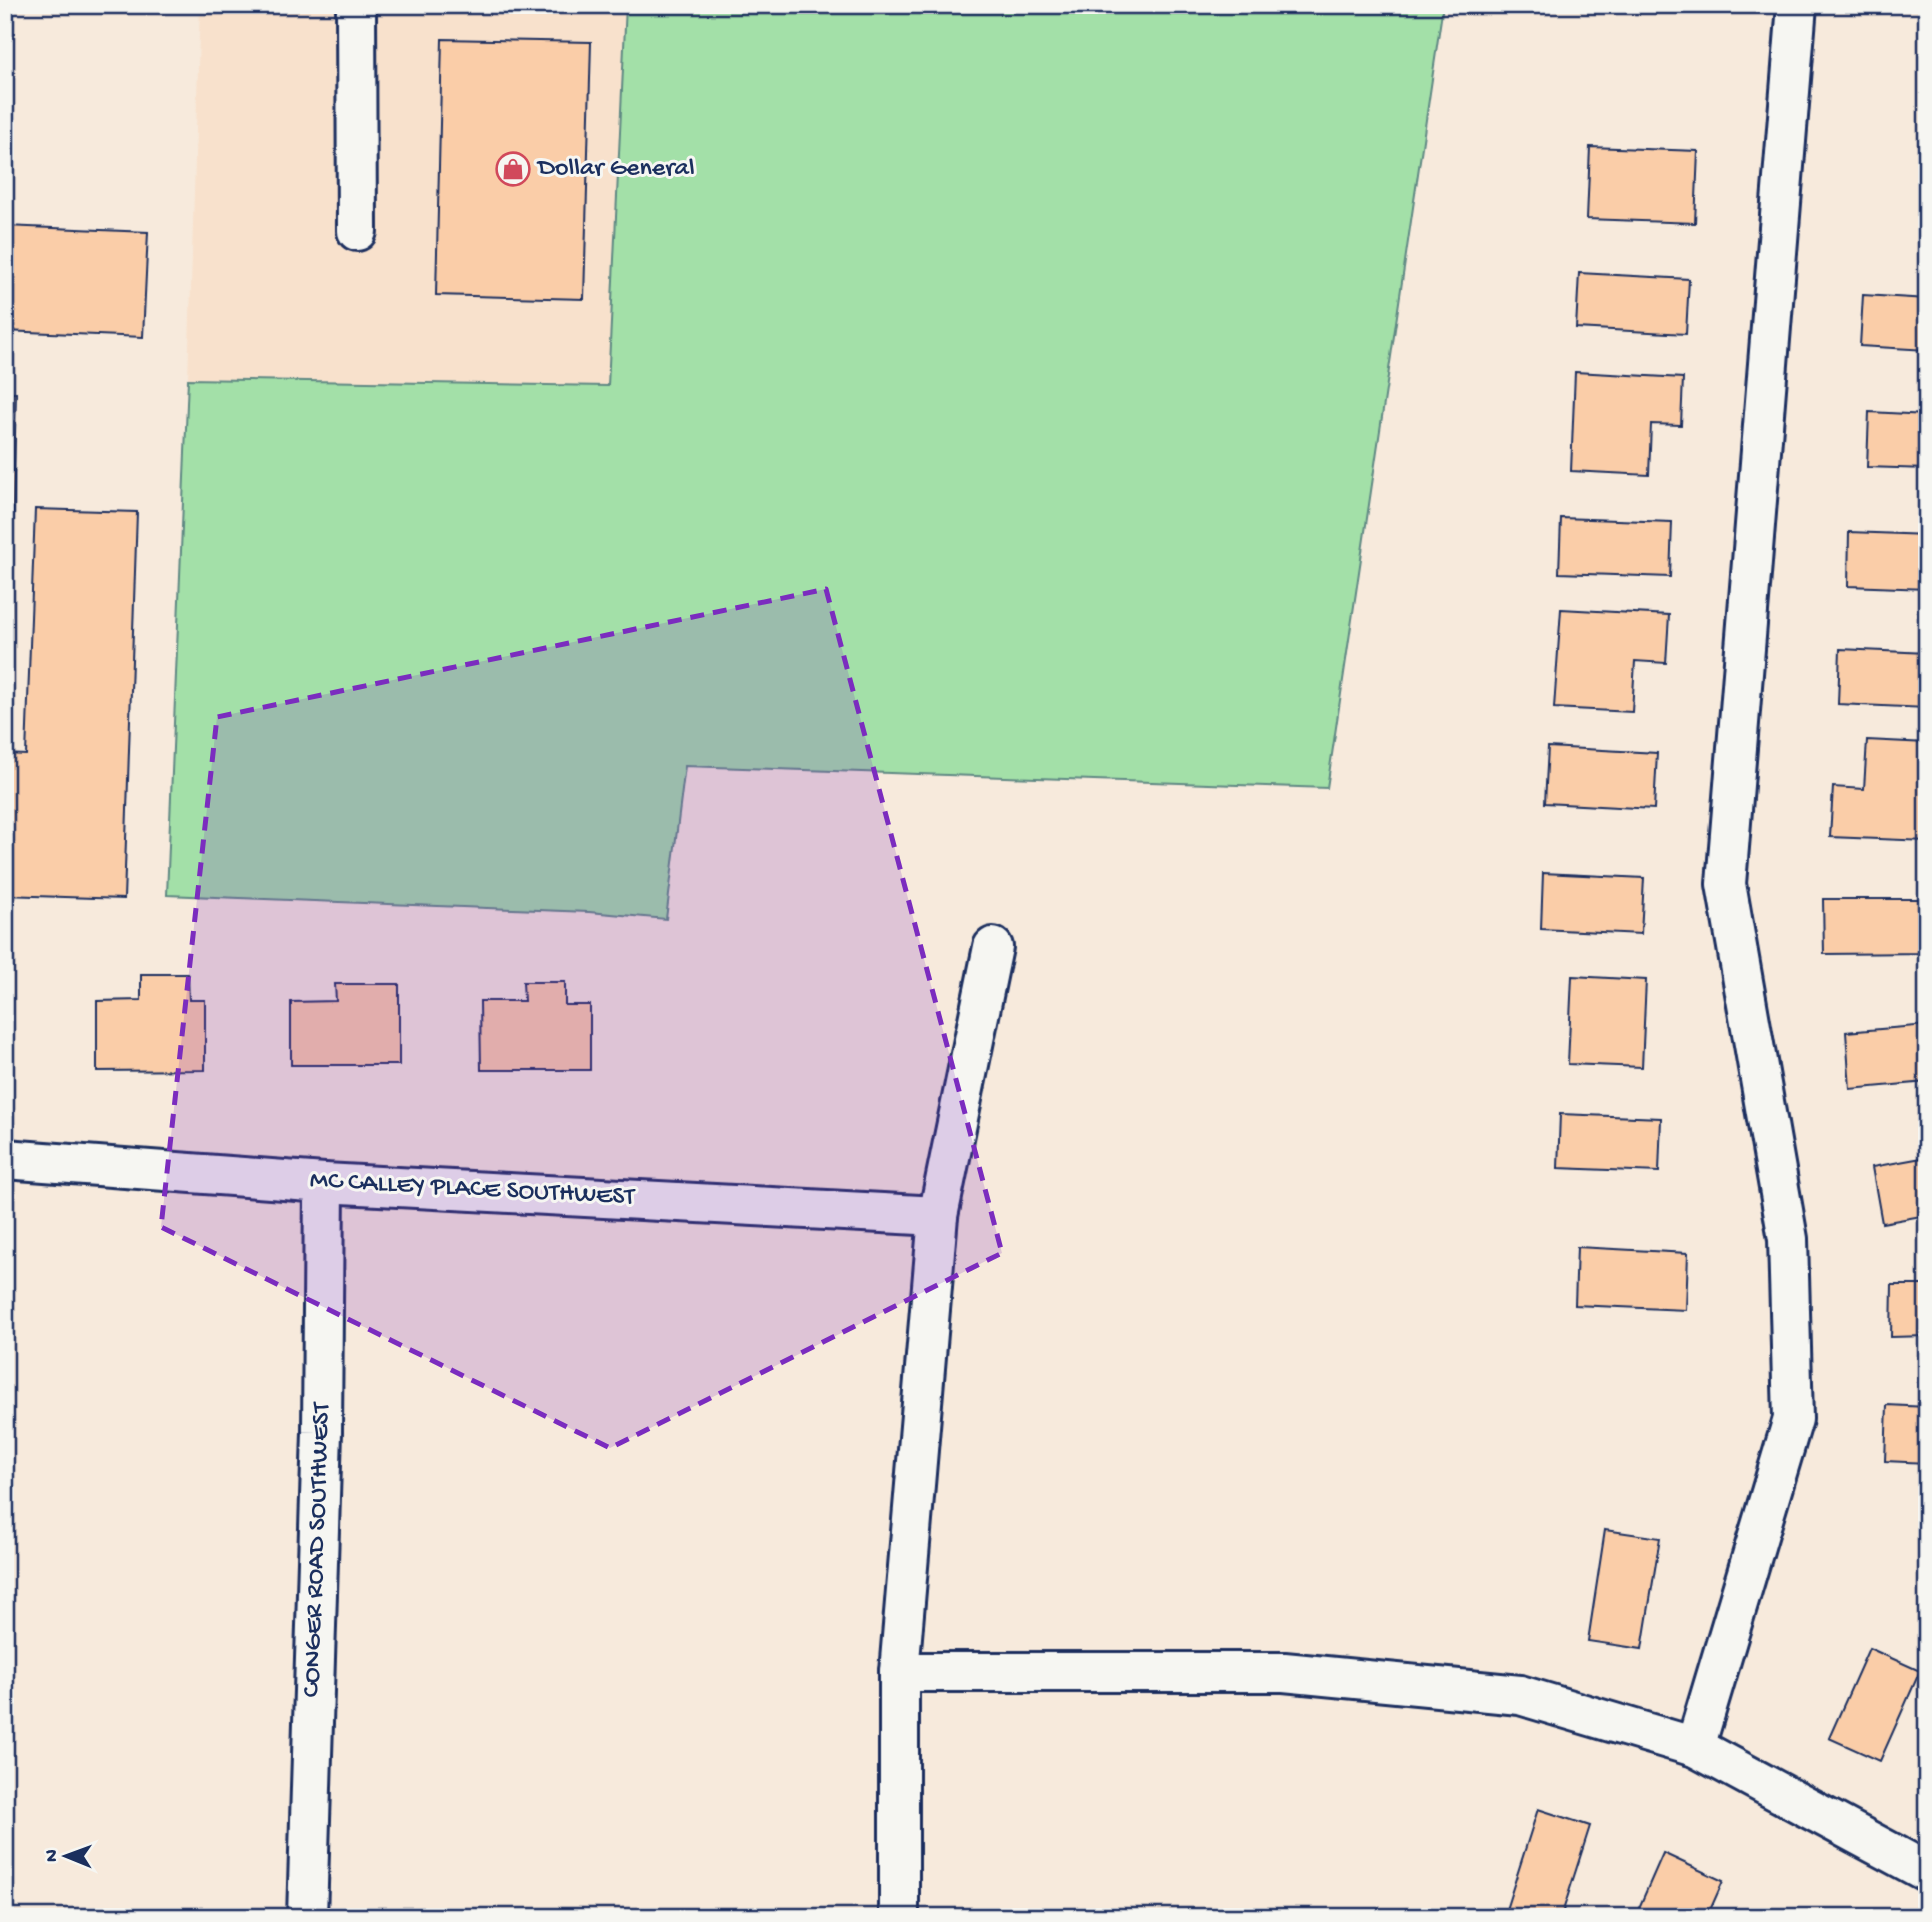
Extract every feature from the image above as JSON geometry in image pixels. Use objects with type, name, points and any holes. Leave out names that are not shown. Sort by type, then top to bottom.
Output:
[{"type":"street","points":[[356,5],[357,231]]},
{"type":"street","points":[[1695,1747],[1793,1419],[1788,1239],[1726,884],[1797,5]]},
{"type":"street","points":[[899,1917],[899,1672],[938,1216],[993,947]]},
{"type":"street","name":"MC CALLEY PLACE SOUTHWEST","points":[[5,1159],[324,1183],[938,1216]]},
{"type":"street","name":"CONGER ROAD SOUTHWEST","points":[[307,1917],[322,1432],[324,1183]]},
{"type":"street","points":[[899,1672],[1284,1672],[1520,1695],[1695,1747],[1927,1872]]},
{"type":"highlighted area","points":[[826,589],[1002,1253],[610,1448],[161,1227],[217,717]]},
{"type":"shaded area","points":[[200,5],[626,5],[608,386],[188,379]]},
{"type":"green space","points":[[626,5],[1443,5],[1327,788],[685,766],[666,919],[589,912],[167,895],[188,379],[608,386]]},
{"type":"building","name":"Dollar General","points":[[442,39],[591,42],[584,299],[436,295]]},
{"type":"building","points":[[1590,147],[1698,151],[1695,223],[1587,219]]},
{"type":"building","points":[[5,226],[148,232],[143,337],[5,331]]},
{"type":"building","points":[[1579,273],[1689,279],[1686,334],[1576,328]]},
{"type":"building","points":[[1863,295],[1927,299],[1927,350],[1860,346]]},
{"type":"building","points":[[1575,372],[1683,378],[1681,425],[1651,424],[1649,475],[1571,471]]},
{"type":"building","points":[[5,393],[16,393],[8,722],[5,722]]},
{"type":"building","points":[[1869,412],[1927,415],[1927,469],[1867,467]]},
{"type":"building","points":[[35,509],[137,512],[124,899],[5,895],[5,754],[26,755]]},
{"type":"building","points":[[1561,518],[1672,522],[1670,577],[1559,573]]},
{"type":"building","points":[[1849,532],[1927,535],[1927,589],[1848,586]]},
{"type":"building","points":[[1561,609],[1669,615],[1666,663],[1635,661],[1632,712],[1554,708]]},
{"type":"building","points":[[1840,649],[1927,653],[1927,708],[1838,704]]},
{"type":"building","points":[[1867,740],[1927,743],[1927,841],[1830,837],[1833,787],[1864,789]]},
{"type":"building","points":[[1548,747],[1657,753],[1654,809],[1545,803]]},
{"type":"building","points":[[1543,873],[1644,878],[1641,934],[1541,929]]},
{"type":"building","points":[[1823,899],[1927,899],[1927,953],[1824,954]]},
{"type":"building","points":[[141,974],[188,974],[189,1000],[205,1000],[205,1070],[97,1071],[97,1001],[141,1000]]},
{"type":"building","points":[[1572,976],[1646,980],[1642,1067],[1568,1064]]},
{"type":"building","points":[[523,982],[565,982],[565,1005],[590,1005],[590,1070],[481,1070],[480,1001],[524,1001]]},
{"type":"building","points":[[335,984],[399,984],[399,1065],[291,1065],[291,1002],[336,1001]]},
{"type":"building","points":[[5,1019],[10,1019],[10,1066],[5,1066]]},
{"type":"building","points":[[1927,1025],[1927,1082],[1850,1089],[1846,1032]]},
{"type":"building","points":[[1560,1114],[1661,1118],[1659,1172],[1558,1168]]},
{"type":"building","points":[[1927,1157],[1927,1215],[1882,1223],[1872,1167]]},
{"type":"building","points":[[1577,1247],[1688,1253],[1686,1310],[1575,1305]]},
{"type":"building","points":[[1892,1285],[1927,1285],[1927,1336],[1891,1337]]},
{"type":"building","points":[[1887,1405],[1927,1407],[1927,1463],[1885,1461]]},
{"type":"building","points":[[1605,1530],[1660,1538],[1642,1649],[1588,1641]]},
{"type":"building","points":[[1869,1648],[1920,1671],[1880,1761],[1829,1738]]},
{"type":"building","points":[[1538,1809],[1590,1826],[1561,1917],[1507,1917],[1504,1916]]},
{"type":"building","points":[[1663,1853],[1723,1881],[1707,1917],[1635,1917]]},
{"type":"place","name":"Dollar General","points":[[513,169]]}]
